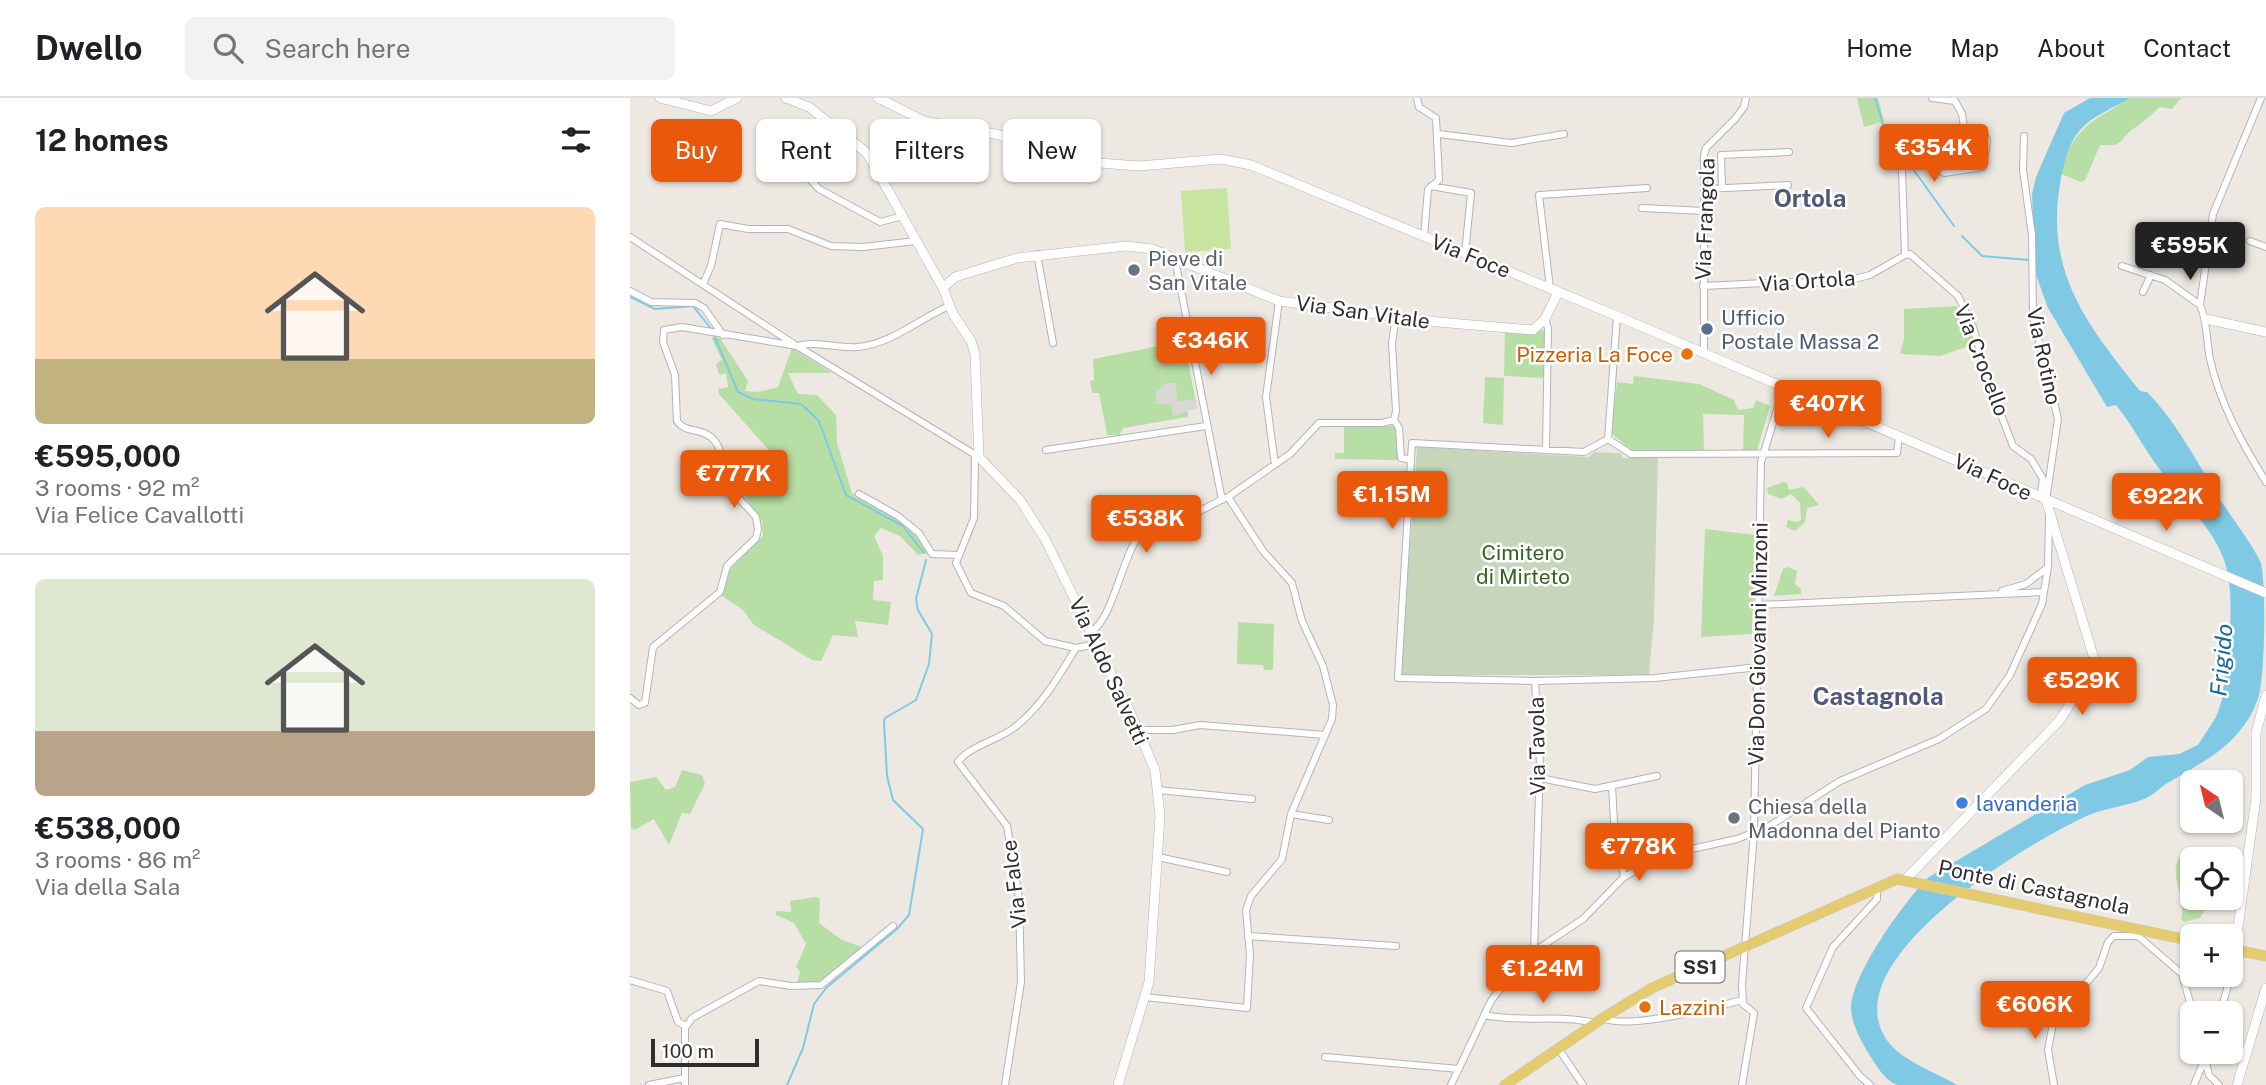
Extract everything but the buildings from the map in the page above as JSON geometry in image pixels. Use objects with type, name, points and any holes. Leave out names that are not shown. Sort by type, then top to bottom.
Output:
[{"type":"main road","name":"SS1","points":[[1505,1085],[1599,1020],[1652,988],[1877,887],[1908,880]]},
{"type":"main road","name":"Ponte di Castagnola","points":[[1908,880],[2180,938]]},
{"type":"main road","points":[[2243,951],[2266,956]]},
{"type":"street","points":[[660,98],[711,111],[737,98]]},
{"type":"street","points":[[786,98],[809,107],[826,119]]},
{"type":"street","name":"Via Foce","points":[[878,98],[924,121],[1000,135],[1037,154],[1073,162],[1139,166],[1233,160],[1617,316],[2266,593]]},
{"type":"street","points":[[1417,98],[1419,107],[1436,118],[1439,134],[1439,180],[1431,186],[1423,236]]},
{"type":"street","name":"Via Frangola","points":[[1704,354],[1706,148],[1744,107],[1746,98]]},
{"type":"street","points":[[1905,255],[1900,152],[1909,150],[1944,173],[1983,167],[1987,141],[1984,134],[1964,128],[1962,114],[1955,101],[1931,98]]},
{"type":"street","points":[[2200,305],[2213,214],[2261,98]]},
{"type":"street","points":[[1439,134],[1511,143],[1564,134]]},
{"type":"street","name":"Via Rotino","points":[[2024,136],[2023,170],[2032,261],[2033,317],[2058,419],[2047,500]]},
{"type":"street","points":[[856,143],[867,153],[904,216],[943,288],[949,306],[971,341],[975,354],[977,456],[974,518],[956,563],[971,593],[1004,606],[1045,641],[1076,648],[1097,644]]},
{"type":"street","points":[[1722,188],[1721,155],[1789,152]]},
{"type":"street","points":[[813,182],[819,189],[880,222],[886,223],[904,216]]},
{"type":"street","points":[[1704,189],[1788,185]]},
{"type":"street","points":[[1431,186],[1471,193],[1465,254]]},
{"type":"street","points":[[1546,450],[1548,328],[1545,319],[1554,290],[1539,195],[1647,188]]},
{"type":"street","points":[[1642,208],[1704,211]]},
{"type":"street","points":[[703,284],[711,266],[720,224],[748,229],[788,229],[831,246],[863,247],[916,241]]},
{"type":"street","points":[[630,237],[797,346],[977,456]]},
{"type":"street","points":[[2250,242],[2266,247]]},
{"type":"street","name":"Via San Vitale","points":[[943,288],[955,277],[1037,254],[1066,254],[1126,246],[1152,249],[1279,301],[1520,330],[1533,330],[1545,319]]},
{"type":"street","points":[[1037,254],[1053,344]]},
{"type":"street","name":"Via Crocello","points":[[1905,255],[1910,254],[1958,296],[1973,327],[1990,386],[2013,446],[2031,460],[2043,479],[2047,500]]},
{"type":"street","name":"Via Ortola","points":[[1703,286],[1850,281],[1870,275],[1905,255]]},
{"type":"street","points":[[1145,998],[1247,1007],[1250,954],[1245,920],[1251,896],[1282,859],[1291,814],[1331,725],[1333,705],[1323,666],[1302,621],[1292,583],[1263,551],[1225,498],[1206,426],[1175,259]]},
{"type":"street","points":[[2122,266],[2165,280],[2200,305],[2206,319],[2210,358],[2234,430],[2266,482]]},
{"type":"street","points":[[2143,292],[2151,275]]},
{"type":"street","points":[[630,291],[651,302],[695,303],[704,308],[721,335]]},
{"type":"street","points":[[1275,465],[1266,397],[1279,301]]},
{"type":"street","points":[[630,698],[639,705],[645,703],[653,647],[720,592],[727,566],[756,538],[758,529],[750,508],[725,483],[722,454],[715,442],[704,433],[685,428],[677,421],[675,375],[663,342],[664,330],[682,327],[797,346],[867,345],[916,325],[949,306]]},
{"type":"street","points":[[1394,420],[1396,411],[1392,343],[1396,316]]},
{"type":"street","points":[[1608,439],[1617,316]]},
{"type":"street","points":[[2206,319],[2266,332]]},
{"type":"street","name":"Via Don Giovanni Minzoni","points":[[1742,1000],[1754,832],[1763,451],[1784,387]]},
{"type":"street","points":[[1091,632],[1101,624],[1116,583],[1144,529],[1159,520],[1198,512],[1225,498],[1299,447],[1319,424],[1382,423],[1394,420]]},
{"type":"street","points":[[1394,420],[1398,425],[1401,458],[1409,459]]},
{"type":"street","points":[[1046,450],[1206,426]]},
{"type":"street","points":[[1608,439],[1631,454],[1763,451],[1804,455],[1894,453],[1898,450],[1899,436]]},
{"type":"street","points":[[1535,681],[1398,678],[1410,447],[1416,442],[1584,452],[1608,439]]},
{"type":"street","name":"Via Aldo Salvetti","points":[[977,456],[1003,479],[1035,522],[1097,644],[1155,770],[1158,790],[1158,857],[1152,955],[1145,998],[1118,1085]]},
{"type":"street","points":[[859,494],[909,524],[926,541],[932,554],[958,555]]},
{"type":"street","points":[[1908,880],[2059,721],[2096,665],[2047,500]]},
{"type":"street","points":[[1451,1085],[1491,1001],[1524,958],[1583,919],[1624,877],[1660,856],[1737,839],[1754,832],[1785,817],[1840,781],[1939,739],[1986,709],[2010,675],[2042,604],[2048,567],[2050,513]]},
{"type":"street","points":[[1996,593],[2026,584],[2048,567]]},
{"type":"street","points":[[2026,584],[2044,592]]},
{"type":"street","points":[[1760,604],[2044,592]]},
{"type":"street","name":"Via Falce","points":[[1005,1085],[1021,982],[1019,898],[1007,826],[958,762],[966,754],[999,738],[1029,714],[1076,648]]},
{"type":"street","name":"Via Tavola","points":[[1534,951],[1540,778],[1535,681],[1655,678],[1759,667]]},
{"type":"street","points":[[2238,924],[2262,766],[2256,733],[2266,695]]},
{"type":"street","points":[[1138,730],[1173,730],[1200,724],[1325,735]]},
{"type":"street","points":[[1540,778],[1595,789],[1657,776]]},
{"type":"street","points":[[1612,786],[1614,822],[1624,877]]},
{"type":"street","points":[[1158,790],[1252,799]]},
{"type":"street","points":[[1291,814],[1329,820]]},
{"type":"street","points":[[1158,857],[1227,872]]},
{"type":"street","points":[[1870,1085],[1806,1009],[1833,947],[1877,899],[1877,887]]},
{"type":"street","points":[[649,1085],[685,1082],[686,1026],[692,1018],[759,981],[791,986],[821,985],[893,926]]},
{"type":"street","points":[[1248,936],[1396,946]]},
{"type":"street","points":[[2054,1085],[2048,1042],[2053,1023],[2099,968],[2108,942],[2114,936],[2138,936],[2155,954],[2179,969],[2189,1001]]},
{"type":"street","points":[[630,980],[667,991],[678,1022],[686,1026]]},
{"type":"street","points":[[2237,1085],[2266,988]]},
{"type":"street","points":[[1484,1016],[1503,1019],[1568,1018],[1634,1023],[1742,1000],[1754,1013],[1742,1085]]},
{"type":"street","points":[[1558,1048],[1583,1085]]},
{"type":"street","points":[[1325,1057],[1459,1069]]},
{"type":"street","points":[[2194,1085],[2201,1064]]},
{"type":"street","points":[[2207,1064],[2209,1075],[2219,1085]]},
{"type":"green space","points":[[1857,98],[1878,98],[1884,121],[1864,127]]},
{"type":"green space","points":[[2130,98],[2181,98],[2172,109],[2159,107],[2117,144],[2100,145],[2085,180],[2081,182],[2061,174],[2078,135],[2095,120]]},
{"type":"green space","points":[[1227,188],[1231,249],[1185,252],[1181,191]]},
{"type":"green space","points":[[1957,306],[1959,320],[1966,319],[1975,344],[1940,356],[1900,354],[1904,339],[1904,309]]},
{"type":"green space","points":[[1545,329],[1544,378],[1504,376],[1505,332],[1531,334]]},
{"type":"green space","points":[[711,337],[720,338],[748,381],[745,391],[758,392],[778,387],[792,348],[832,373],[788,373],[798,394],[817,395],[836,415],[837,443],[852,493],[904,524],[929,552],[918,555],[900,536],[881,528],[874,536],[883,556],[883,580],[874,581],[873,600],[891,602],[888,625],[855,621],[858,637],[833,635],[821,661],[812,660],[754,625],[743,610],[721,595],[729,570],[763,536],[762,521],[746,498],[752,486],[775,461],[775,457],[719,394],[718,389],[728,387],[726,373],[719,375],[716,364],[722,360]]},
{"type":"green space","points":[[1184,341],[1197,408],[1188,410],[1188,417],[1123,428],[1120,435],[1107,435],[1099,393],[1092,393],[1090,381],[1094,380],[1093,359]]},
{"type":"green space","points":[[1634,376],[1699,384],[1734,400],[1738,410],[1753,408],[1756,400],[1770,406],[1757,450],[1743,451],[1744,415],[1703,414],[1704,451],[1634,452],[1611,433],[1617,382],[1633,384]]},
{"type":"green space","points":[[1485,377],[1504,378],[1503,425],[1483,423]]},
{"type":"green space","points":[[1344,424],[1393,426],[1397,432],[1398,460],[1335,459],[1335,453],[1344,453]]},
{"type":"green space","name":"Cimitero di Mirteto","points":[[1417,447],[1589,457],[1594,452],[1620,453],[1623,458],[1658,457],[1654,618],[1649,675],[1401,675]]},
{"type":"green space","points":[[1787,483],[1789,490],[1804,487],[1819,505],[1807,508],[1805,522],[1795,531],[1786,527],[1788,520],[1801,520],[1800,503],[1791,494],[1781,499],[1768,494],[1767,488]]},
{"type":"green space","points":[[1705,529],[1755,535],[1752,634],[1701,637]]},
{"type":"green space","points":[[1788,567],[1797,571],[1795,584],[1801,589],[1801,594],[1774,596],[1783,569]]},
{"type":"green space","points":[[1238,622],[1274,624],[1273,670],[1264,670],[1263,665],[1237,664]]},
{"type":"green space","points":[[682,770],[702,775],[705,784],[690,814],[682,813],[669,845],[654,819],[635,830],[631,828],[630,782],[656,777],[666,790],[675,787]]},
{"type":"green space","points":[[2180,858],[2180,895],[2176,872]]},
{"type":"green space","points":[[820,898],[819,923],[842,940],[862,947],[819,982],[797,983],[800,972],[796,967],[806,944],[794,923],[776,915],[776,911],[791,912],[790,901]]},
{"type":"green space","points":[[2182,910],[2205,910],[2200,918],[2184,922],[2181,919]]},
{"type":"shaded area","points":[[1166,383],[1175,383],[1178,401],[1195,399],[1197,408],[1173,416],[1171,404],[1156,404],[1156,392]]},
{"type":"water","points":[[2090,98],[2130,98],[2085,125],[2069,148],[2061,177],[2057,216],[2059,245],[2075,296],[2103,344],[2140,391],[2147,392],[2169,418],[2261,563],[2264,625],[2260,690],[2256,705],[2245,724],[2217,753],[2190,770],[2180,770],[2180,776],[2147,798],[2089,815],[2025,850],[1943,909],[1909,943],[1885,978],[1877,1012],[1890,1044],[1896,1050],[1957,1085],[1898,1085],[1885,1077],[1871,1058],[1857,1033],[1851,1009],[1859,978],[1869,959],[1919,888],[1929,877],[2085,785],[2130,770],[2148,757],[2179,754],[2198,745],[2216,717],[2222,700],[2231,608],[2223,557],[2203,523],[2155,463],[2116,405],[2107,407],[2048,308],[2036,275],[2032,194],[2036,177],[2064,113]]},
{"type":"waterway","points":[[1875,98],[1883,124],[1900,150]]},
{"type":"waterway","points":[[1903,155],[1954,226]]},
{"type":"waterway","points":[[1962,236],[1982,256],[2029,260]]},
{"type":"waterway","points":[[630,297],[655,309],[693,306],[712,330]]},
{"type":"waterway","points":[[714,335],[738,392],[753,399],[801,404],[819,421],[846,495],[903,526],[924,553]]},
{"type":"waterway","points":[[787,1085],[803,1048],[814,1004],[826,988],[897,929],[909,915],[923,829],[893,800],[887,776],[884,722],[885,718],[916,700],[929,664],[932,634],[918,610],[916,599],[926,560]]},
{"type":"place","name":"Pieve di San Vitale","points":[[1134,270]]},
{"type":"place","name":"Ufficio Postale Massa 2","points":[[1707,329]]},
{"type":"place","name":"Pizzeria La Foce","points":[[1687,354]]},
{"type":"place","name":"lavanderia","points":[[1962,803]]},
{"type":"place","name":"Chiesa della Madonna del Pianto","points":[[1734,818]]},
{"type":"place","name":"Lazzini","points":[[1645,1007]]},
{"type":"district","name":"Ortola","points":[[1810,198]]},
{"type":"district","name":"Castagnola","points":[[1878,696]]},
{"type":"water label","name":"Frigido","points":[[2221,660]]}]
